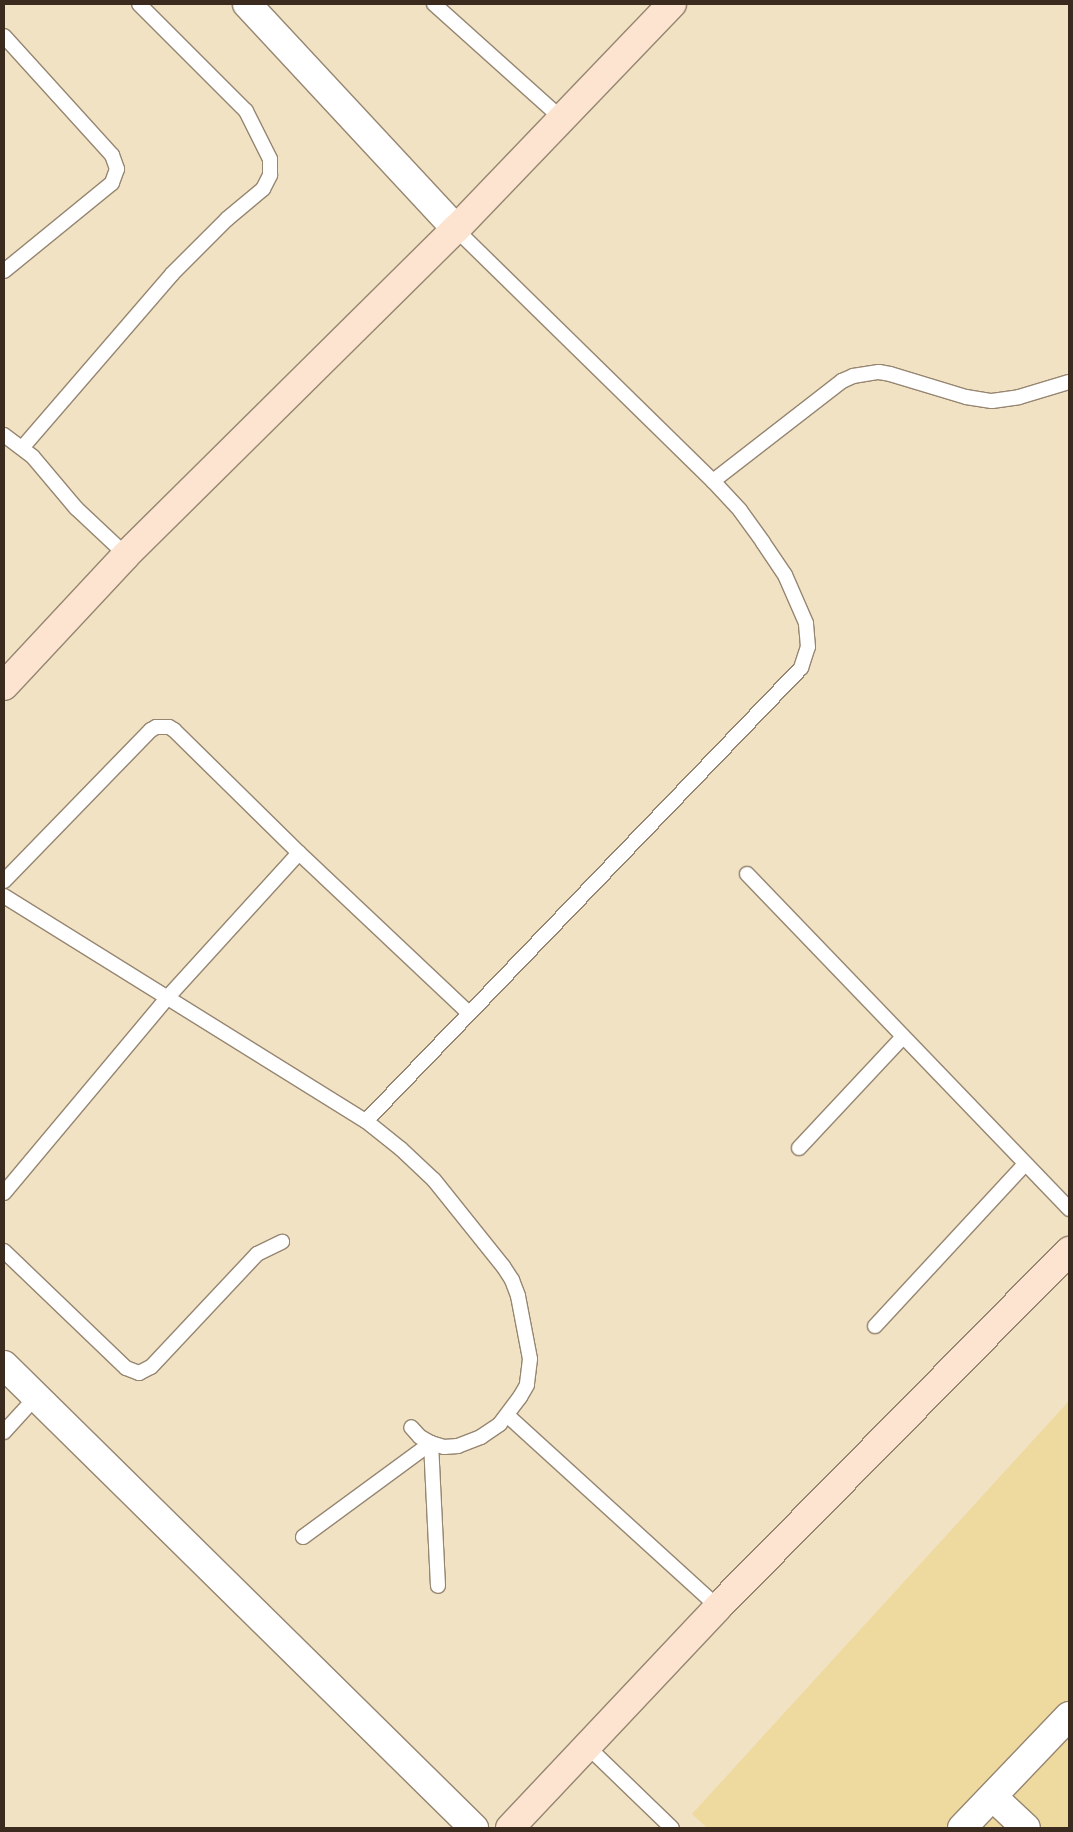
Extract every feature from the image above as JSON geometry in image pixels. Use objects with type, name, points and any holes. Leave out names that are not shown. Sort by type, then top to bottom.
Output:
[{"type":"street","points":[[247,4],[456,229]]},
{"type":"street","points":[[4,686],[126,555],[456,229],[672,4]]},
{"type":"street","points":[[510,1828],[718,1607],[1069,1250]]},
{"type":"street","points":[[4,1365],[474,1828]]},
{"type":"street","points":[[962,1828],[1069,1716]]},
{"type":"street","points":[[993,1797],[1026,1828]]},
{"type":"lane","points":[[22,448],[172,274],[227,220],[263,189],[270,175],[270,159],[246,111],[139,4]]},
{"type":"lane","points":[[434,4],[561,118]]},
{"type":"lane","points":[[4,36],[112,155],[117,169],[112,183],[4,271]]},
{"type":"lane","points":[[366,1121],[801,668],[808,647],[808,636],[802,611],[764,542],[740,510],[713,481],[456,229]]},
{"type":"lane","points":[[713,481],[842,381],[853,376],[879,372],[966,397],[992,401],[1019,397],[1069,382]]},
{"type":"lane","points":[[4,435],[22,448],[43,468],[76,508],[126,555]]},
{"type":"lane","points":[[4,881],[151,730],[162,726],[174,730],[299,853],[469,1014]]},
{"type":"lane","points":[[4,1193],[167,998],[299,853]]},
{"type":"lane","points":[[748,874],[1069,1209]]},
{"type":"lane","points":[[4,896],[366,1121],[401,1149],[434,1180],[463,1214],[512,1280],[522,1314],[530,1359],[527,1386],[508,1416],[486,1434],[458,1446],[444,1447],[431,1443],[420,1437],[411,1427]]},
{"type":"lane","points":[[799,1148],[903,1037]]},
{"type":"lane","points":[[875,1326],[1025,1164]]},
{"type":"lane","points":[[4,1251],[126,1368],[139,1373],[151,1367],[257,1254],[282,1242]]},
{"type":"lane","points":[[4,1432],[36,1397]]},
{"type":"lane","points":[[508,1416],[718,1607]]},
{"type":"lane","points":[[303,1537],[431,1443]]},
{"type":"lane","points":[[431,1443],[438,1586]]},
{"type":"lane","points":[[587,1746],[672,1828]]},
{"type":"sand","points":[[1069,1401],[1069,1828],[707,1828],[692,1814]]}]
